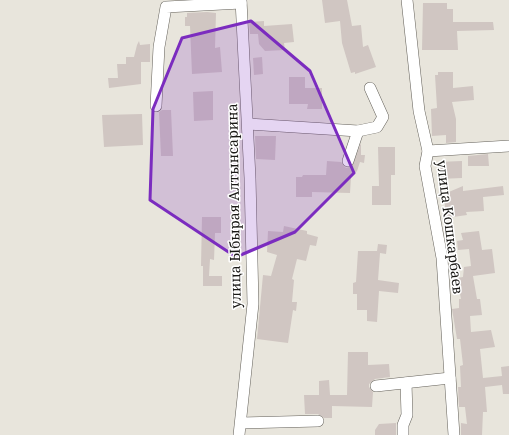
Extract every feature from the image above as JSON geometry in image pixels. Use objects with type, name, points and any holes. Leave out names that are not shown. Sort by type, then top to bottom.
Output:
[{"type":"street","name":"улица Кошкарбаев","points":[[407,0],[418,104],[428,151],[425,166],[442,258],[454,435]]},
{"type":"street","points":[[156,106],[159,47],[166,7],[241,1]]},
{"type":"street","name":"улица Ыбырая Алтынсарина","points":[[239,435],[253,304],[248,124],[241,1]]},
{"type":"street","points":[[248,124],[358,131],[377,127],[383,116],[370,88]]},
{"type":"street","points":[[348,161],[358,131]]},
{"type":"street","points":[[428,151],[509,146]]},
{"type":"street","points":[[376,386],[450,378]]},
{"type":"street","points":[[402,435],[402,425],[407,415],[406,383]]},
{"type":"street","points":[[241,423],[318,421]]},
{"type":"highlighted area","points":[[251,21],[310,71],[354,173],[295,232],[236,257],[150,200],[153,109],[182,38]]},
{"type":"building","points":[[322,0],[347,0],[352,26],[361,25],[363,47],[368,45],[376,67],[355,74],[355,72],[351,73],[342,43],[340,21],[325,23]]},
{"type":"building","points":[[423,3],[447,3],[447,9],[453,9],[453,22],[493,22],[494,30],[457,31],[458,50],[422,50]]},
{"type":"building","points":[[187,13],[216,13],[215,48],[220,47],[222,72],[192,74],[190,26],[185,26],[185,17],[187,17]]},
{"type":"building","points":[[264,21],[264,26],[292,24],[294,42],[284,43],[285,50],[265,51],[259,44],[258,34],[250,34],[249,22]]},
{"type":"building","points":[[139,41],[140,45],[150,44],[150,62],[141,62],[141,84],[109,88],[108,78],[118,78],[117,64],[126,64],[126,57],[134,57]]},
{"type":"building","points":[[262,57],[263,74],[254,75],[253,58]]},
{"type":"building","points":[[438,72],[453,72],[453,88],[473,86],[474,100],[452,102],[456,119],[456,142],[446,143],[446,135],[432,136],[431,109],[437,108],[435,75],[438,75]]},
{"type":"building","points":[[289,77],[305,77],[305,88],[322,88],[322,109],[307,109],[308,104],[289,104]]},
{"type":"building","points":[[213,91],[213,120],[194,121],[193,92]]},
{"type":"building","points":[[162,110],[171,110],[173,156],[161,156],[159,112]]},
{"type":"building","points":[[142,114],[143,145],[104,147],[102,115]]},
{"type":"building","points":[[255,136],[276,136],[275,160],[256,159]]},
{"type":"building","points":[[361,143],[361,155],[365,155],[364,163],[360,162],[357,171],[351,177],[350,193],[312,192],[312,197],[296,197],[296,177],[302,177],[303,175],[326,175],[327,161],[341,162],[346,168],[352,166]]},
{"type":"building","points":[[378,147],[395,147],[395,175],[391,175],[391,205],[372,205],[372,186],[379,186]]},
{"type":"building","points":[[488,154],[489,166],[468,166],[468,156]]},
{"type":"building","points":[[462,161],[462,178],[439,179],[438,162]]},
{"type":"building","points":[[463,186],[463,191],[503,186],[504,195],[483,197],[484,211],[466,212],[467,215],[446,218],[444,194]]},
{"type":"building","points":[[202,217],[221,217],[221,233],[215,233],[214,260],[210,259],[209,276],[222,276],[222,286],[203,286],[203,266],[201,266]]},
{"type":"building","points":[[284,226],[307,231],[307,234],[318,237],[316,246],[310,245],[306,261],[297,259],[292,279],[294,280],[292,302],[297,302],[296,311],[293,310],[288,343],[257,339],[263,275],[271,276],[277,255],[267,252],[268,231],[283,232]]},
{"type":"building","points":[[479,231],[482,250],[492,249],[495,273],[473,276],[477,299],[480,299],[482,315],[470,316],[471,332],[491,330],[495,347],[480,349],[483,378],[502,376],[501,367],[509,366],[509,394],[503,394],[502,385],[485,387],[487,412],[483,412],[482,435],[461,435],[461,423],[467,424],[465,407],[459,407],[458,387],[461,387],[460,366],[463,365],[460,339],[457,339],[452,309],[459,308],[459,299],[461,299],[457,278],[463,277],[464,267],[471,266],[469,249],[458,250],[457,241],[463,240],[461,233]]},
{"type":"building","points":[[378,244],[387,245],[386,254],[380,253],[378,280],[399,283],[398,293],[379,291],[377,322],[367,321],[367,310],[357,310],[357,294],[353,294],[353,283],[356,282],[358,251],[377,251]]},
{"type":"building","points":[[348,352],[368,352],[368,365],[389,364],[390,377],[375,379],[369,384],[369,387],[373,392],[372,407],[332,406],[332,418],[324,418],[318,414],[305,414],[304,395],[319,395],[319,381],[329,380],[330,395],[347,395]]},
{"type":"building","points":[[396,423],[396,435],[375,435],[375,430],[379,424]]}]
